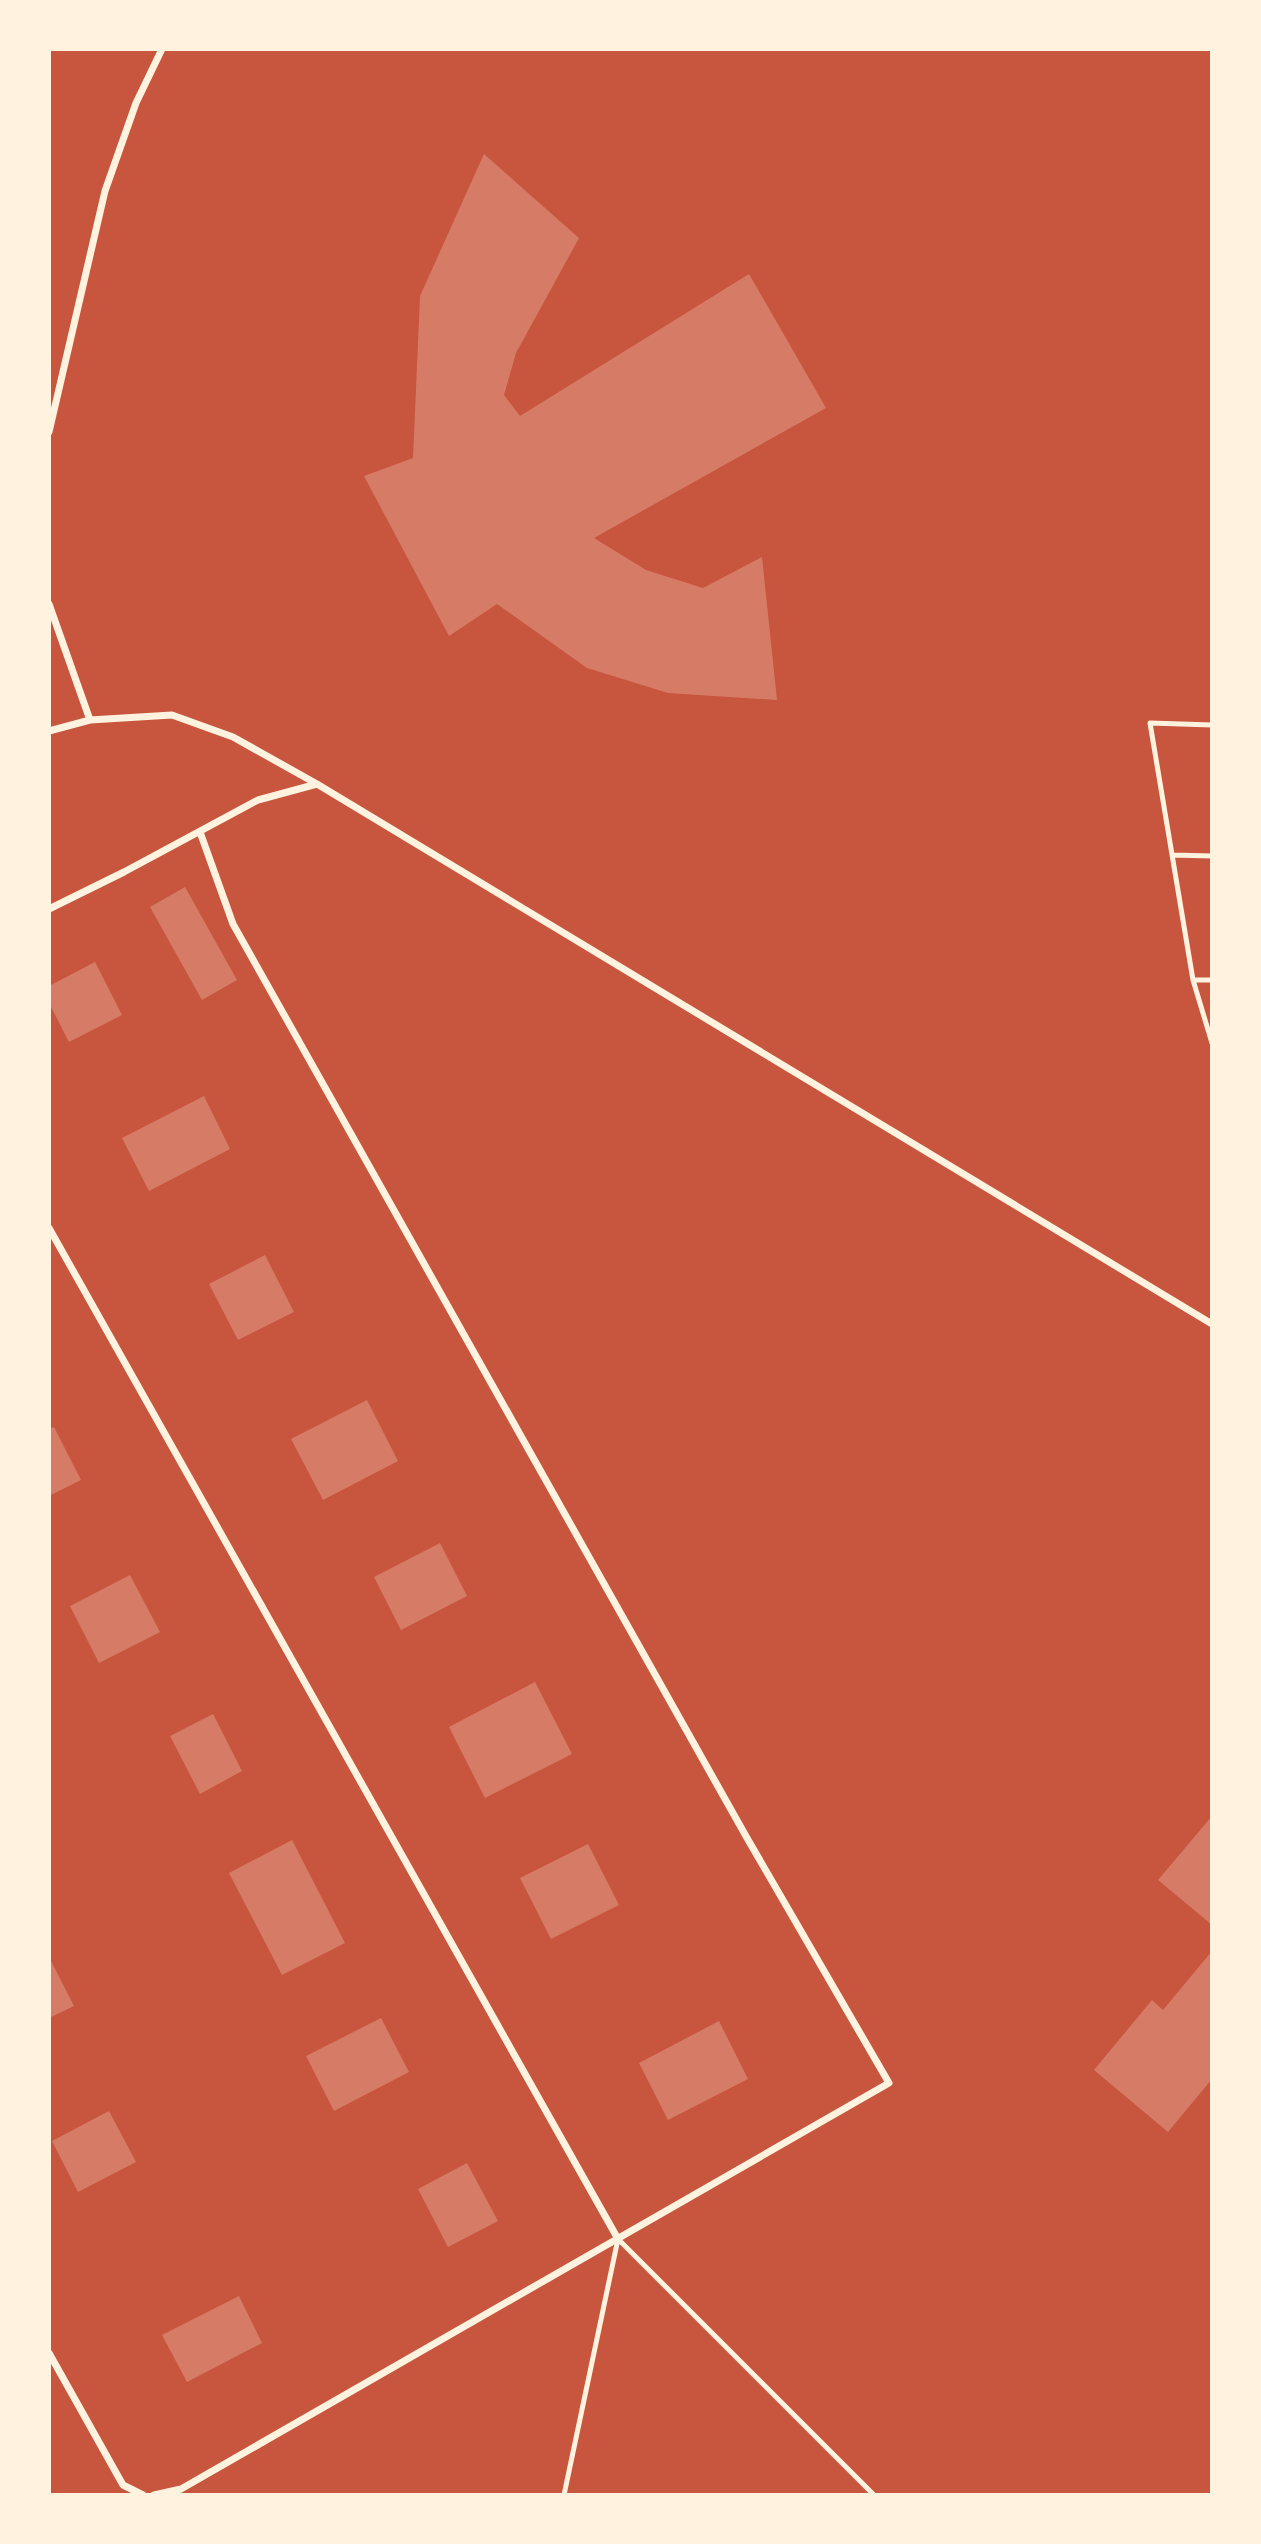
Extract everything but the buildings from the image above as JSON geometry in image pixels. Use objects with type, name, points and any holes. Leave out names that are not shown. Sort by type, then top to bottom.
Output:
[{"type":"street","points":[[49,432],[105,191],[136,103],[162,49]]},
{"type":"street","points":[[49,604],[90,720]]},
{"type":"street","points":[[49,731],[90,720],[172,715],[233,737],[317,784],[1212,1324]]},
{"type":"street","points":[[49,909],[258,800],[317,784]]},
{"type":"street","points":[[154,2495],[181,2488],[889,2083],[747,1838],[233,924],[200,832]]},
{"type":"street","points":[[49,1227],[618,2239]]},
{"type":"street","points":[[49,2353],[123,2485],[143,2495]]},
{"type":"lane","points":[[1212,725],[1150,723],[1193,980],[1212,1043]]},
{"type":"lane","points":[[1172,855],[1212,856]]},
{"type":"lane","points":[[1193,980],[1212,980]]},
{"type":"lane","points":[[564,2495],[618,2239]]},
{"type":"lane","points":[[618,2239],[874,2495]]}]
